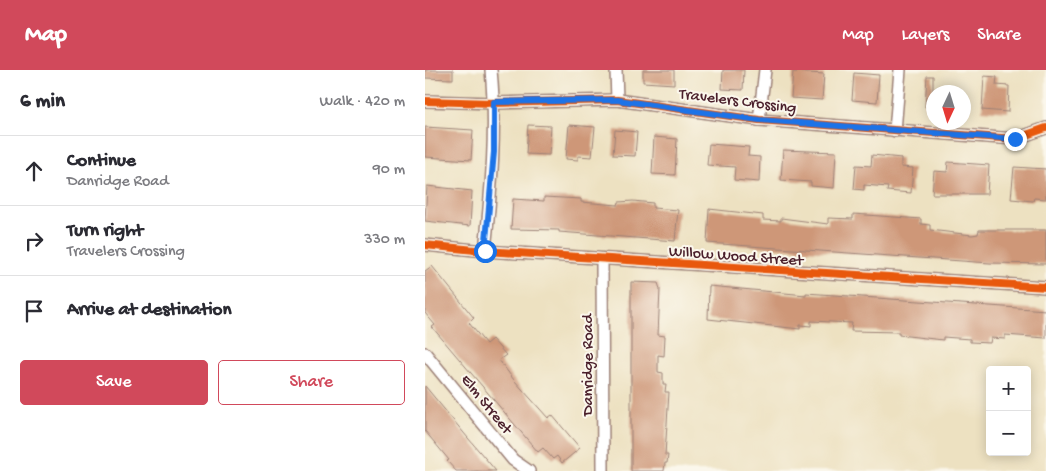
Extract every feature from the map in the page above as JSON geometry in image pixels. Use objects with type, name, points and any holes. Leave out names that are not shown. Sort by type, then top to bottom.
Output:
[{"type":"street","points":[[485,251],[494,152],[494,102],[491,70]]},
{"type":"street","points":[[616,70],[617,100]]},
{"type":"street","points":[[759,120],[765,70]]},
{"type":"street","points":[[895,131],[900,70]]},
{"type":"street","name":"Travelers Crossing","points":[[425,101],[617,100],[759,120],[1015,139],[1046,128]]},
{"type":"street","name":"Willow Wood Street","points":[[425,246],[1046,287]]},
{"type":"street","name":"Danridge Road","points":[[601,259],[603,471]]},
{"type":"street","name":"Elm Street","points":[[425,353],[513,460],[529,471]]},
{"type":"building","points":[[425,70],[453,70],[453,79],[425,78]]},
{"type":"building","points":[[643,70],[674,70],[674,84],[643,82]]},
{"type":"building","points":[[723,70],[744,70],[743,90],[722,89]]},
{"type":"building","points":[[793,72],[824,74],[822,100],[791,98]]},
{"type":"building","points":[[854,73],[879,75],[877,102],[852,100]]},
{"type":"building","points":[[927,76],[933,76],[933,85],[926,85]]},
{"type":"building","points":[[984,76],[997,77],[996,85],[1009,86],[1008,112],[982,110]]},
{"type":"building","points":[[528,125],[551,126],[549,155],[526,154]]},
{"type":"building","points":[[569,125],[595,127],[592,157],[578,156],[578,160],[566,159]]},
{"type":"building","points":[[425,127],[473,130],[471,160],[425,157]]},
{"type":"building","points":[[615,130],[637,132],[635,156],[613,155]]},
{"type":"building","points":[[654,137],[677,139],[675,175],[652,174]]},
{"type":"building","points":[[709,144],[749,147],[748,156],[760,157],[759,182],[734,180],[735,167],[707,165]]},
{"type":"building","points":[[783,150],[836,152],[834,188],[811,186],[811,182],[781,180]]},
{"type":"building","points":[[872,155],[901,158],[901,167],[913,168],[911,193],[887,191],[888,187],[864,185],[864,190],[854,189],[856,165],[871,166]]},
{"type":"building","points":[[948,162],[989,165],[987,194],[932,194],[934,171],[947,172]]},
{"type":"building","points":[[1014,167],[1046,169],[1046,199],[1034,198],[1033,201],[1011,199]]},
{"type":"building","points":[[427,186],[472,191],[470,226],[425,221]]},
{"type":"building","points":[[544,197],[581,199],[581,202],[618,205],[619,202],[633,201],[653,203],[653,208],[678,210],[675,241],[559,232],[559,230],[511,229],[513,199],[544,201]]},
{"type":"building","points":[[709,209],[763,215],[763,220],[781,221],[781,218],[828,224],[828,218],[853,219],[853,214],[921,219],[921,224],[930,225],[930,230],[972,235],[978,234],[979,230],[1046,230],[1046,264],[990,263],[707,243]]},
{"type":"building","points":[[432,266],[474,318],[469,323],[486,344],[492,339],[506,355],[499,360],[514,380],[548,418],[552,415],[580,448],[562,463],[557,456],[553,459],[543,448],[538,452],[432,327],[435,325],[425,313],[425,271]]},
{"type":"building","points":[[631,282],[658,283],[660,289],[658,335],[665,336],[664,356],[658,355],[658,372],[663,373],[663,384],[666,384],[665,392],[669,392],[665,455],[668,455],[664,471],[631,471]]},
{"type":"building","points":[[709,286],[806,295],[806,293],[1046,310],[1046,338],[1005,335],[1005,339],[991,338],[990,343],[970,342],[970,339],[943,337],[943,340],[899,335],[899,332],[851,331],[852,323],[811,321],[811,326],[800,325],[800,329],[708,319]]},
{"type":"building","points":[[425,386],[496,471],[456,471],[447,461],[449,460],[425,431]]},
{"type":"cycle path","points":[[425,101],[494,103],[617,100],[759,120],[1015,139],[1046,128]]},
{"type":"cycle path","points":[[425,245],[485,251],[1046,287]]},
{"type":"route","points":[[485,251],[494,152],[494,102],[617,100],[759,120],[1015,139]]}]
